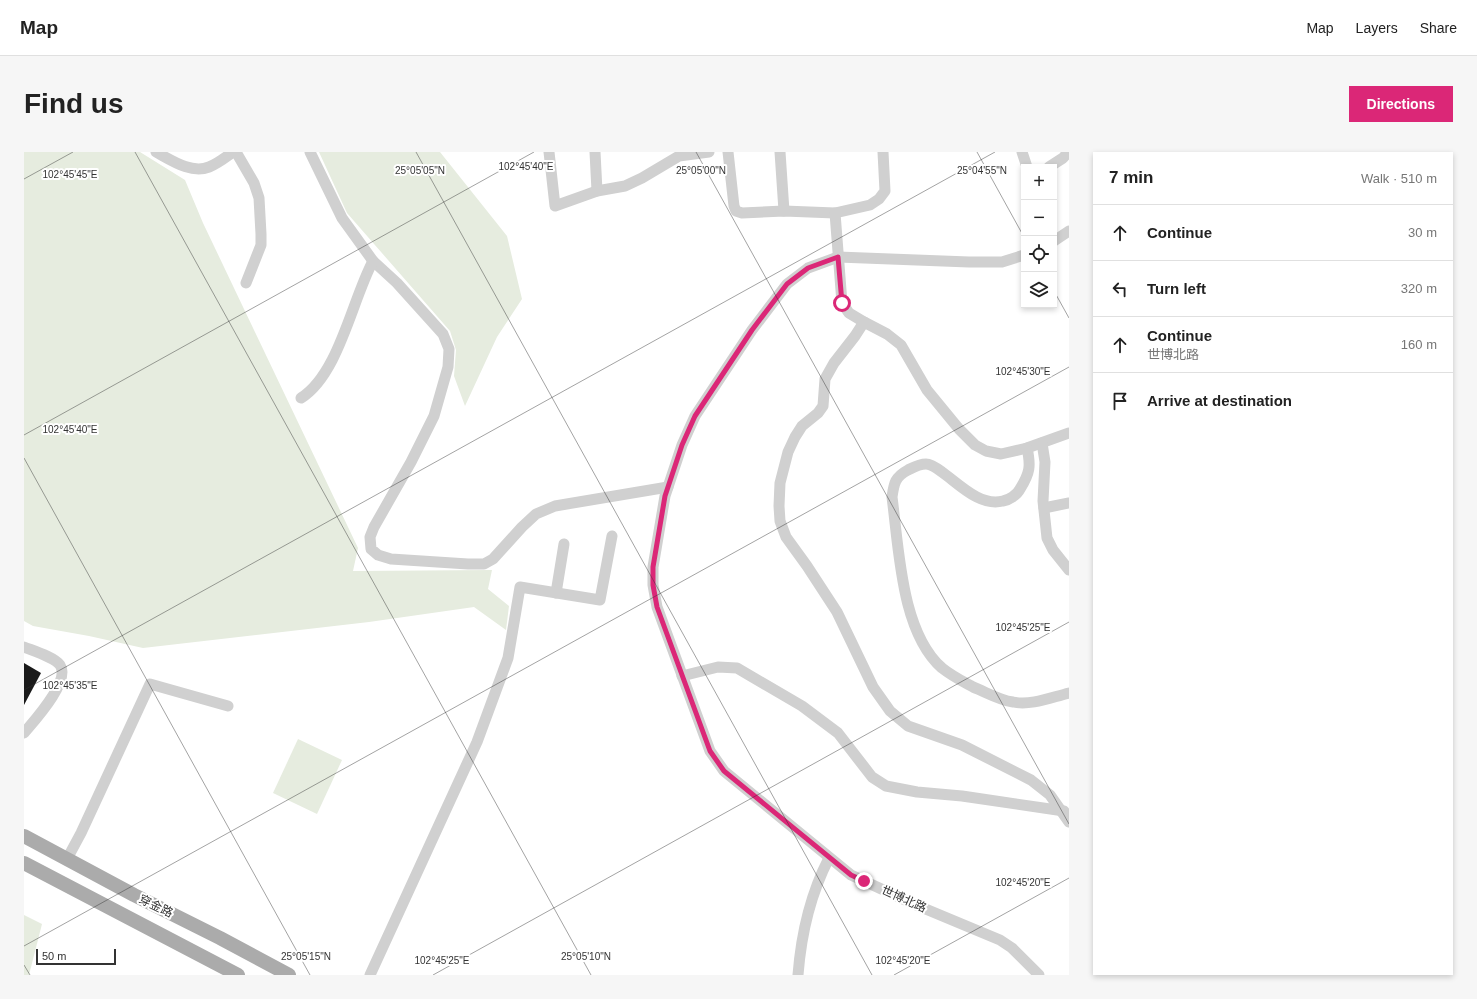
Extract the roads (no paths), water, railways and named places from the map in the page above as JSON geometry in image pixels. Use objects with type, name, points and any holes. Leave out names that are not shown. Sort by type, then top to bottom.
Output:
[{"type":"main road","name":"穿金路","points":[[24,836],[289,975]]},
{"type":"main road","name":"穿金路","points":[[24,863],[238,975]]},
{"type":"street","points":[[156,152],[175,163],[197,169],[209,168],[233,152]]},
{"type":"street","points":[[236,152],[254,183],[259,198],[262,234],[261,244],[246,283]]},
{"type":"street","points":[[310,152],[342,218],[373,261],[397,283],[443,334],[449,349],[448,367],[434,416],[411,462],[391,494],[370,537],[372,549],[378,554],[391,559],[484,564],[493,559],[536,514],[555,506],[668,487]]},
{"type":"street","points":[[549,152],[555,206],[598,191],[625,186],[642,178],[679,156],[709,152]]},
{"type":"street","points":[[595,152],[598,191]]},
{"type":"street","points":[[728,152],[734,206],[736,211],[742,213],[784,211],[835,213],[870,205],[879,200],[885,191],[883,152]]},
{"type":"street","points":[[780,152],[784,211]]},
{"type":"street","points":[[1022,152],[1026,164]]},
{"type":"street","points":[[1054,164],[1063,158],[1068,152]]},
{"type":"street","points":[[835,213],[842,303],[849,313],[887,334],[901,345],[927,390],[958,429],[975,445],[986,451],[1001,454],[1027,448],[1069,434]]},
{"type":"street","points":[[1057,239],[1069,231]]},
{"type":"street","points":[[838,257],[1002,262],[1021,256]]},
{"type":"street","name":"世博北路","points":[[838,257],[808,268],[787,284],[752,330],[695,416],[682,445],[665,496],[653,567],[653,585],[657,607],[710,751],[724,771],[851,875],[916,905],[1000,940],[1012,948],[1039,975]]},
{"type":"street","points":[[301,398],[310,392],[329,364],[341,340],[366,274],[373,261]]},
{"type":"street","points":[[864,322],[834,363],[825,379],[823,406],[818,413],[802,426],[788,452],[780,482],[779,506],[780,521],[786,537],[837,612],[873,687],[890,711],[908,726],[962,745],[1032,780],[1050,795],[1065,811],[1069,822]]},
{"type":"street","points":[[1042,443],[1045,462],[1044,508],[1047,538],[1053,550],[1069,570]]},
{"type":"street","points":[[1027,448],[1030,465],[1020,491],[1008,500],[997,503],[980,499],[937,468],[927,464],[916,465],[904,473],[895,482],[892,497],[906,600],[913,622],[925,647],[942,667],[958,680],[1013,703],[1033,702],[1069,693]]},
{"type":"street","points":[[1044,508],[1069,503]]},
{"type":"street","points":[[370,975],[477,742],[508,658],[520,588],[600,600],[612,536]]},
{"type":"street","points":[[556,593],[564,544]]},
{"type":"street","points":[[24,647],[54,659],[60,666],[62,675],[52,700],[24,733]]},
{"type":"street","points":[[682,676],[718,667],[737,668],[802,706],[838,733],[872,777],[886,786],[916,792],[962,796],[1065,811]]},
{"type":"street","points":[[67,859],[82,833],[150,684],[228,706]]},
{"type":"street","points":[[798,975],[798,963],[808,917],[821,875],[829,858]]}]
